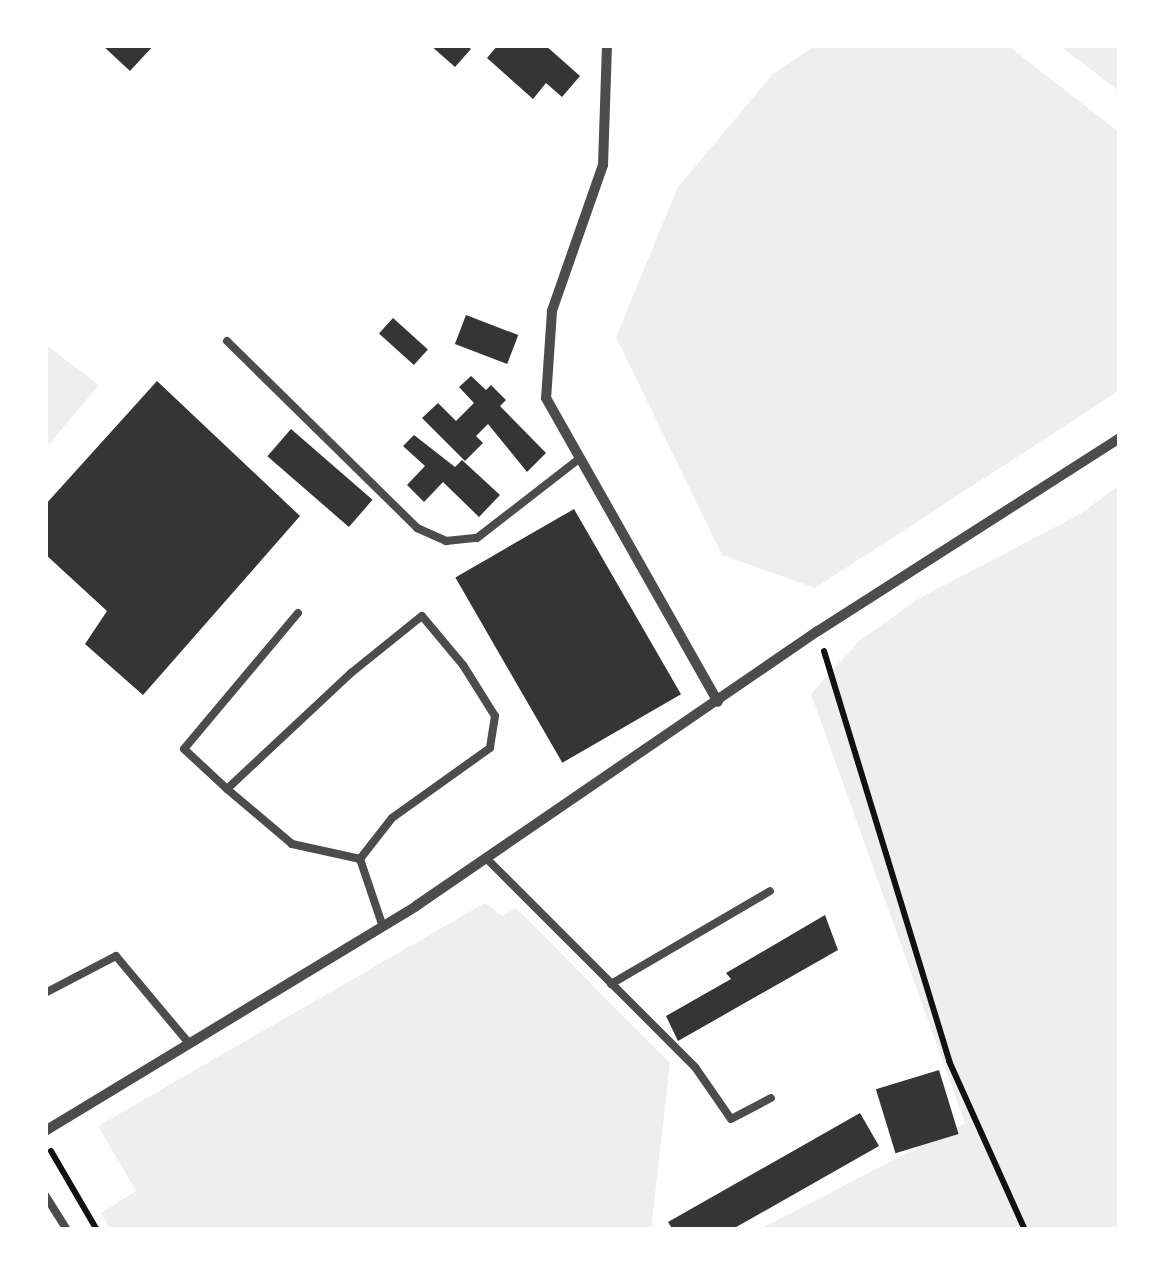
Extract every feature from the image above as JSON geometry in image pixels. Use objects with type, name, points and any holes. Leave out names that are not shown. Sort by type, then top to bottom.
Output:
[{"type":"street","points":[[607,45],[603,165],[552,311],[546,398],[718,702]]},
{"type":"street","points":[[45,1131],[486,858],[818,631],[1120,438]]},
{"type":"lane","points":[[228,341],[417,528],[446,541],[477,538],[580,458]]},
{"type":"lane","points":[[298,613],[184,749],[292,844],[360,859]]},
{"type":"lane","points":[[227,790],[351,673],[422,616],[463,666],[495,716],[490,748],[392,818],[360,859]]},
{"type":"lane","points":[[486,858],[695,1067],[731,1119],[770,1098]]},
{"type":"lane","points":[[360,859],[382,924]]},
{"type":"lane","points":[[611,984],[770,890]]},
{"type":"lane","points":[[45,993],[116,956],[187,1041]]},
{"type":"lane","points":[[45,1194],[67,1230]]},
{"type":"path","points":[[818,631],[949,1061],[1025,1230]]},
{"type":"path","points":[[45,1141],[97,1230]]},
{"type":"shaded area","points":[[816,45],[1007,45],[1120,133],[1120,390],[815,588],[722,555],[616,337],[678,187],[773,74]]},
{"type":"shaded area","points":[[1059,45],[1120,45],[1120,92]]},
{"type":"shaded area","points":[[45,344],[99,385],[45,449]]},
{"type":"shaded area","points":[[1120,485],[1120,1230],[758,1230],[965,1123],[811,694],[859,641],[918,599],[1080,514]]},
{"type":"shaded area","points":[[485,903],[502,916],[516,908],[670,1063],[651,1230],[111,1230],[101,1213],[136,1191],[98,1126]]},
{"type":"building","points":[[102,45],[154,45],[130,71]]},
{"type":"building","points":[[430,45],[466,45],[471,49],[455,67]]},
{"type":"building","points":[[498,45],[545,45],[580,76],[562,97],[546,83],[533,99],[487,58]]},
{"type":"building","points":[[466,315],[518,335],[507,364],[455,344]]},
{"type":"building","points":[[393,318],[428,349],[414,365],[379,334]]},
{"type":"building","points":[[471,376],[486,390],[491,385],[506,400],[500,406],[546,453],[527,472],[488,424],[476,436],[483,443],[465,461],[422,418],[438,403],[456,421],[474,403],[459,387]]},
{"type":"building","points":[[157,381],[300,516],[143,695],[85,644],[107,611],[45,554],[45,505]]},
{"type":"building","points":[[291,429],[373,500],[349,527],[267,456]]},
{"type":"building","points":[[414,435],[455,467],[462,460],[500,495],[479,517],[443,482],[424,502],[407,485],[425,466],[403,446]]},
{"type":"building","points":[[574,509],[681,694],[562,763],[455,578]]},
{"type":"building","points":[[825,915],[838,950],[678,1041],[666,1016],[731,979],[726,973]]},
{"type":"building","points":[[939,1070],[959,1134],[895,1153],[876,1089]]},
{"type":"building","points":[[860,1113],[879,1146],[731,1230],[673,1230],[668,1222]]}]
